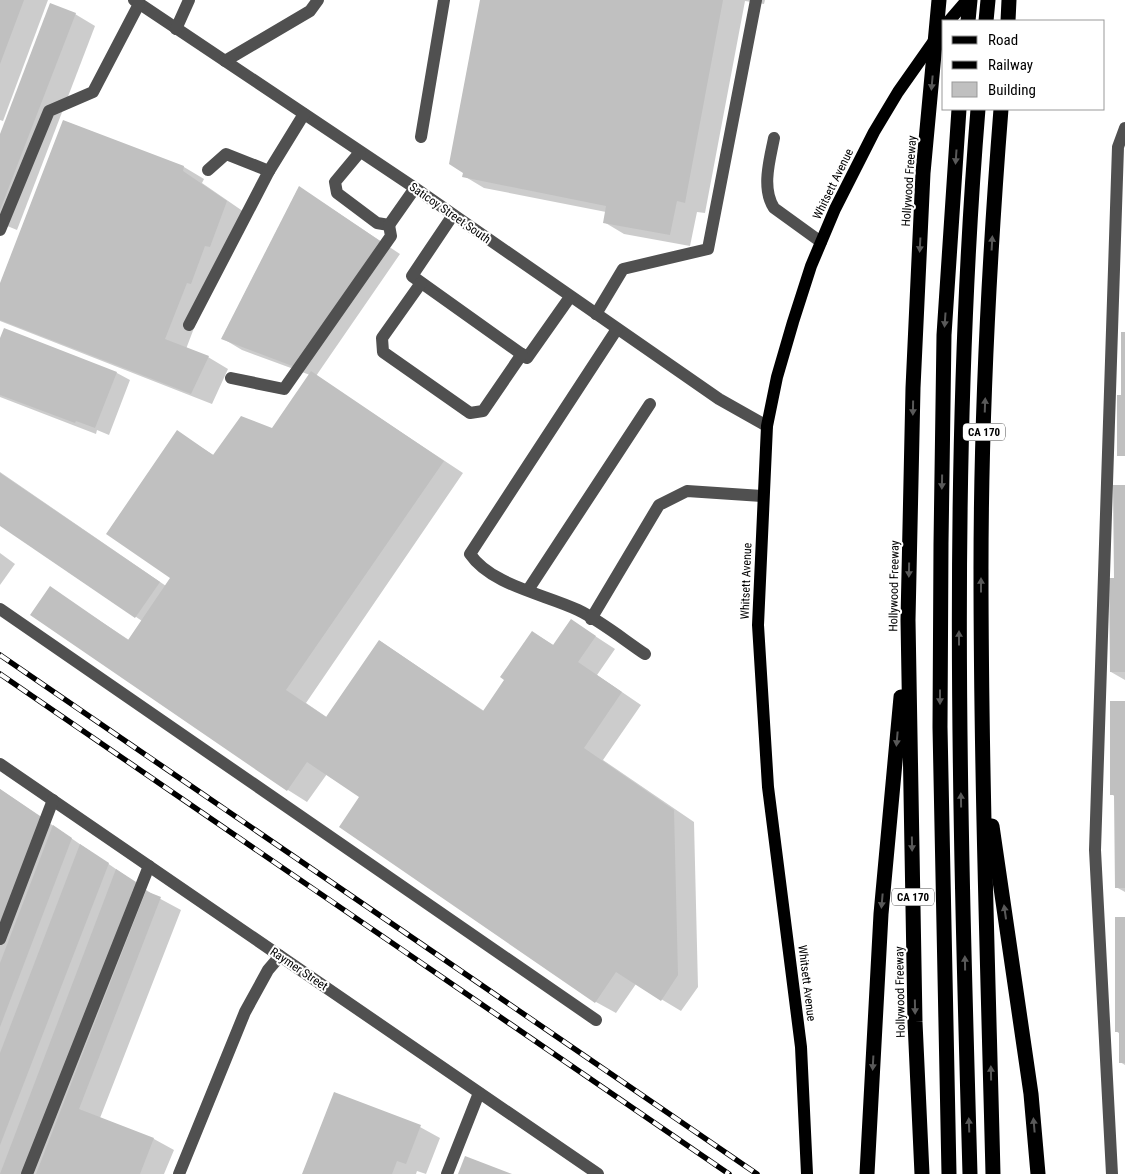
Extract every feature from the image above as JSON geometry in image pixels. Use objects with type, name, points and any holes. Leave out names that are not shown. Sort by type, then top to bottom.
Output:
[{"type":"highway","name":"Hollywood Freeway","points":[[922,1174],[915,1012],[908,620],[914,388],[923,173],[939,0]]},
{"type":"highway","points":[[968,20],[969,0]]},
{"type":"highway","points":[[986,20],[988,0]]},
{"type":"highway","points":[[1008,20],[1009,0]]},
{"type":"highway","points":[[949,1174],[940,737],[941,544],[944,335],[959,110]]},
{"type":"highway","points":[[970,1174],[958,692],[960,545],[970,200],[978,110]]},
{"type":"highway","name":"CA 170","points":[[993,1174],[982,757],[980,566],[990,272],[1002,110]]},
{"type":"highway","points":[[867,1174],[881,914],[908,620]]},
{"type":"highway","points":[[982,757],[1031,1094],[1038,1174]]},
{"type":"main road","points":[[950,20],[969,0]]},
{"type":"main road","name":"Whitsett Avenue","points":[[807,1174],[801,1046],[768,787],[758,625],[762,496],[767,426],[776,377],[790,331],[811,266],[835,210],[893,100],[942,31]]},
{"type":"street","points":[[176,29],[189,0]]},
{"type":"street","points":[[225,61],[310,11],[318,0]]},
{"type":"street","points":[[421,137],[444,0]]},
{"type":"street","points":[[596,314],[623,269],[708,249],[756,0]]},
{"type":"street","points":[[0,230],[49,111],[93,92],[136,2]]},
{"type":"street","name":"Saticoy Street South","points":[[136,2],[415,188],[719,400],[767,426]]},
{"type":"street","points":[[189,326],[269,171],[304,114]]},
{"type":"street","points":[[1112,1174],[1095,850],[1118,147],[1125,128]]},
{"type":"street","points":[[774,138],[769,162],[769,200],[774,208],[821,242]]},
{"type":"street","points":[[360,152],[335,182],[337,193],[377,223],[389,225]]},
{"type":"street","points":[[208,170],[226,154],[269,171]]},
{"type":"street","points":[[231,378],[284,389],[390,236],[389,225],[415,188]]},
{"type":"street","points":[[453,215],[412,276],[527,358],[570,297]]},
{"type":"street","points":[[421,283],[382,338],[382,352],[470,412],[483,411],[522,354]]},
{"type":"street","points":[[617,329],[470,554],[476,563],[502,581],[580,611],[646,654]]},
{"type":"street","points":[[528,590],[650,404]]},
{"type":"street","points":[[591,619],[659,505],[687,491],[762,496]]},
{"type":"street","points":[[0,609],[596,1020]]},
{"type":"street","name":"Raymer Street","points":[[0,764],[598,1174]]},
{"type":"street","points":[[0,939],[53,800]]},
{"type":"street","points":[[27,1174],[149,866]]},
{"type":"street","points":[[179,1174],[245,1012],[268,970],[280,956]]},
{"type":"street","points":[[447,1174],[479,1093]]},
{"type":"building","points":[[0,0],[24,0],[0,64]]},
{"type":"building","points":[[480,0],[723,0],[685,203],[677,201],[670,235],[603,223],[606,206],[462,177],[463,173],[449,164]]},
{"type":"building","points":[[50,3],[76,13],[0,210],[0,134]]},
{"type":"building","points":[[63,120],[184,166],[183,171],[227,201],[210,247],[205,246],[191,284],[187,283],[165,339],[209,356],[191,394],[0,320],[0,283]]},
{"type":"building","points":[[299,186],[380,241],[295,367],[221,339]]},
{"type":"building","points":[[4,328],[117,372],[95,428],[76,421],[75,423],[0,395],[0,338]]},
{"type":"building","points":[[1121,332],[1125,332],[1125,456],[1117,456],[1117,395],[1121,395]]},
{"type":"building","points":[[311,371],[444,461],[286,690],[326,717],[379,640],[483,711],[504,680],[500,677],[532,631],[553,645],[571,619],[596,636],[578,662],[622,692],[584,748],[674,810],[678,975],[661,1001],[616,972],[595,1003],[339,827],[359,797],[307,762],[287,791],[30,615],[50,586],[128,640],[170,578],[106,534],[177,430],[213,455],[241,416],[272,428]]},
{"type":"building","points":[[0,473],[160,582],[135,618],[0,526]]},
{"type":"building","points":[[1113,485],[1125,485],[1125,672],[1110,672],[1109,578],[1114,578]]},
{"type":"building","points":[[1110,701],[1125,701],[1125,888],[1115,888],[1114,795],[1110,795]]},
{"type":"building","points":[[0,789],[43,818],[0,928]]},
{"type":"building","points":[[53,825],[72,838],[0,1027],[0,963]]},
{"type":"building","points":[[80,844],[109,863],[0,1145],[0,1053]]},
{"type":"building","points":[[116,869],[136,882],[24,1174],[0,1174]]},
{"type":"building","points":[[146,891],[161,897],[79,1109],[154,1138],[140,1174],[36,1174]]},
{"type":"building","points":[[1115,917],[1125,917],[1125,1063],[1119,1063],[1119,1032],[1115,1032]]},
{"type":"building","points":[[334,1092],[421,1125],[406,1164],[397,1161],[392,1174],[302,1174]]},
{"type":"building","points":[[465,1156],[512,1174],[458,1174]]},
{"type":"railway","points":[[0,655],[757,1174]]},
{"type":"railway","points":[[0,674],[729,1174]]}]
